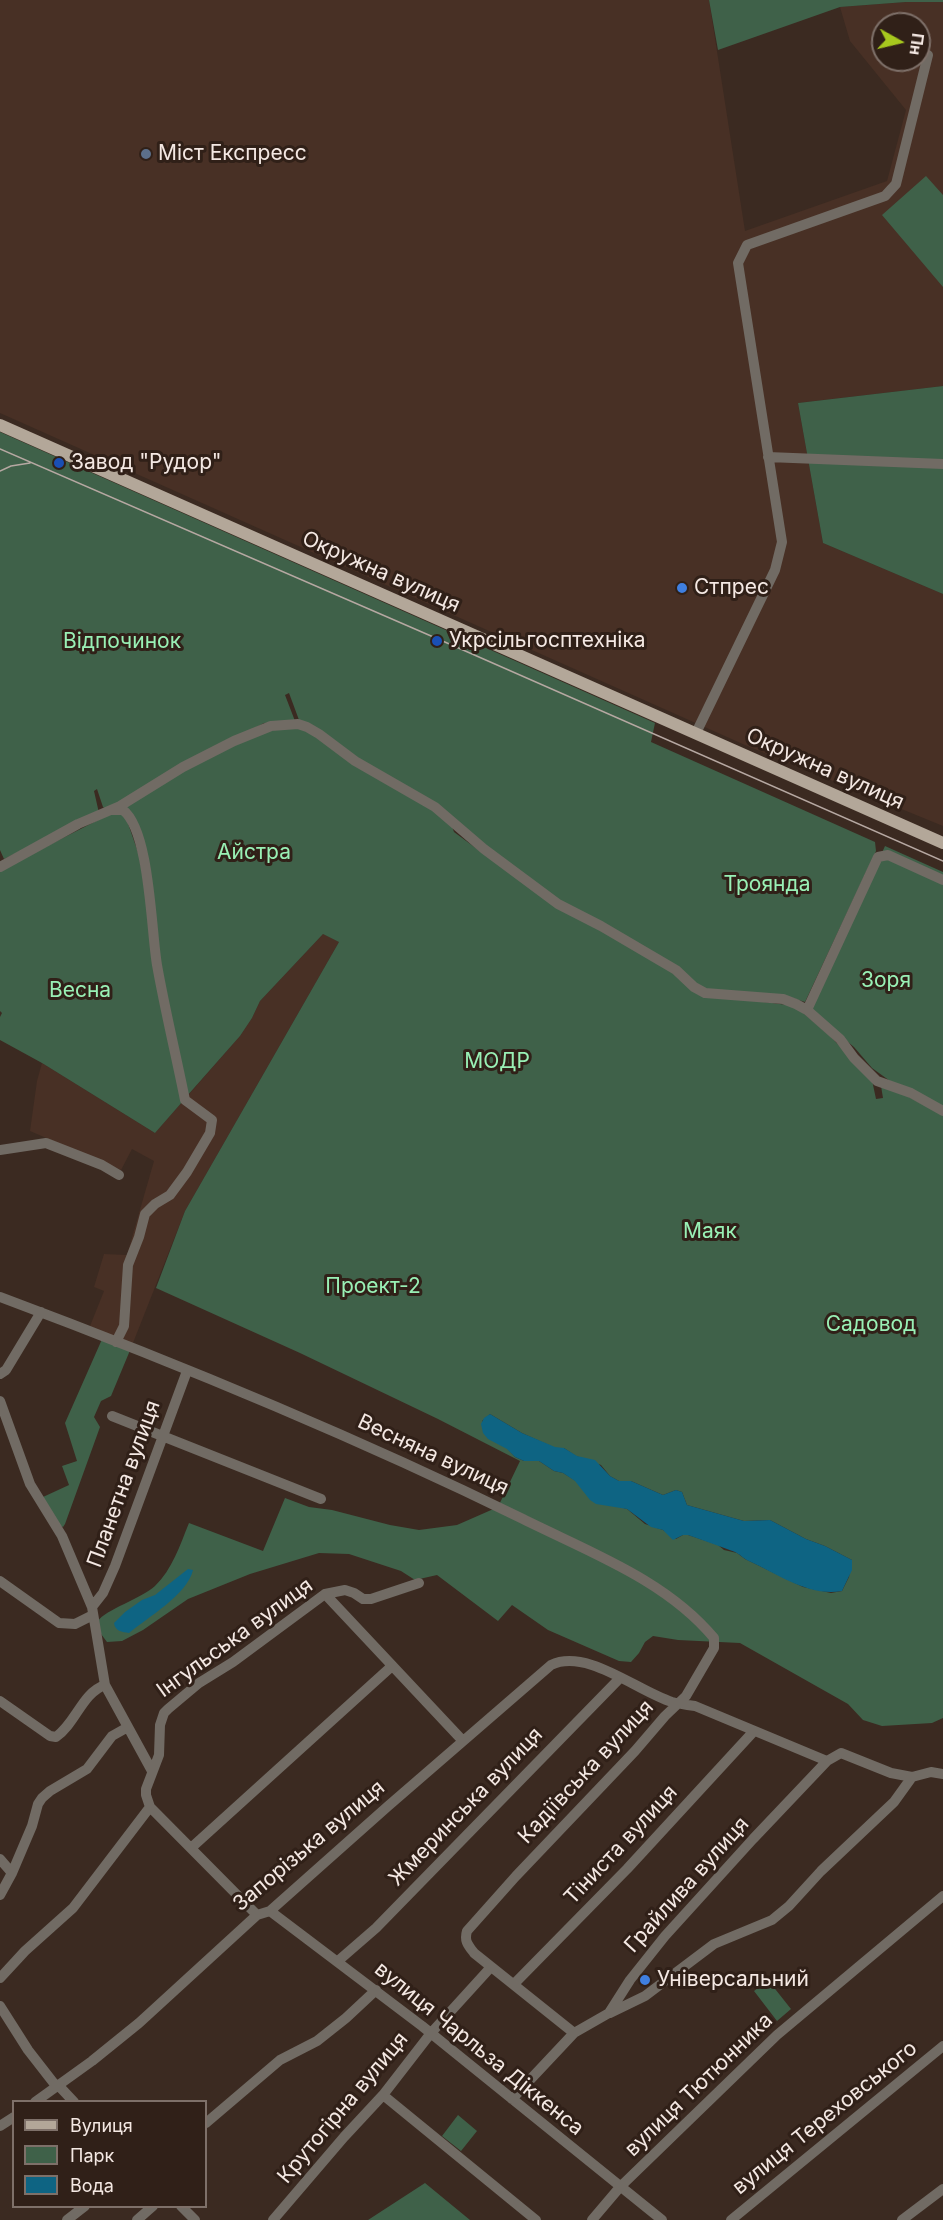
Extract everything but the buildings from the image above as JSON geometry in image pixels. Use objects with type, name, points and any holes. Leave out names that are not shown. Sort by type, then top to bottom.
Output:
[{"type":"main road","name":"Окружна вулиця","points":[[0,426],[943,843]]},
{"type":"street","points":[[696,733],[775,570],[782,542],[738,263],[747,245],[885,196],[896,184],[924,72]]},
{"type":"street","points":[[768,457],[943,464]]},
{"type":"street","points":[[0,867],[78,824],[110,811],[147,791],[183,767],[234,741],[281,724],[308,727],[355,761],[435,807],[476,843],[558,904],[676,970],[694,987],[705,993],[783,999],[807,1010],[840,1039],[854,1058],[877,1081],[911,1094],[943,1112]]},
{"type":"street","points":[[110,811],[123,810],[129,816],[142,853],[157,966],[186,1100],[212,1120],[210,1132],[187,1172],[170,1195],[155,1204],[145,1214],[129,1265],[124,1326],[116,1342]]},
{"type":"street","points":[[807,1010],[878,857],[888,855],[943,880]]},
{"type":"street","points":[[0,1150],[46,1143],[102,1165],[119,1175]]},
{"type":"street","name":"Весняна вулиця","points":[[0,1297],[348,1437],[498,1507],[632,1572],[690,1612],[714,1638]]},
{"type":"street","points":[[0,1374],[6,1370],[41,1312]]},
{"type":"street","name":"Планетна вулиця","points":[[93,1611],[115,1566],[187,1371]]},
{"type":"street","points":[[0,1401],[30,1484],[62,1536],[93,1611],[105,1685],[152,1771]]},
{"type":"street","points":[[112,1416],[321,1499]]},
{"type":"street","points":[[0,1581],[59,1623],[75,1624],[93,1611]]},
{"type":"street","name":"Інгульська вулиця","points":[[150,1807],[146,1789],[161,1749],[161,1722],[168,1709],[199,1683],[232,1662],[325,1594],[345,1590],[363,1599],[371,1599],[419,1583]]},
{"type":"street","points":[[325,1594],[463,1741]]},
{"type":"street","name":"Кадіївська вулиця","points":[[491,1967],[466,1943],[465,1938],[472,1925],[686,1696],[714,1648],[714,1638]]},
{"type":"street","name":"Запорізька вулиця","points":[[38,2100],[139,2023],[257,1915],[270,1911],[551,1665],[562,1660],[582,1662],[620,1678]]},
{"type":"street","points":[[191,1848],[392,1666]]},
{"type":"street","points":[[620,1678],[679,1703],[695,1706],[827,1761],[841,1753],[891,1773],[912,1777],[931,1772],[943,1774]]},
{"type":"street","name":"Жмеринська вулиця","points":[[338,1961],[376,1928],[620,1678]]},
{"type":"street","points":[[0,1701],[50,1736],[56,1737],[73,1720],[95,1689],[105,1685]]},
{"type":"street","points":[[0,1894],[12,1873],[42,1798],[87,1769],[112,1736],[128,1727]]},
{"type":"street","name":"Тіниста вулиця","points":[[514,1984],[627,1869],[754,1731]]},
{"type":"street","name":"Грайлива вулиця","points":[[512,2099],[574,2033],[609,2013],[630,1980],[665,1936],[827,1761]]},
{"type":"street","points":[[609,2013],[645,1996],[714,1944],[765,1923],[781,1913],[841,1851],[894,1802],[912,1777]]},
{"type":"street","points":[[0,1978],[73,1908],[150,1807],[257,1915]]},
{"type":"street","points":[[0,1859],[12,1873]]},
{"type":"street","name":"вулиця Тютюнника","points":[[592,2220],[620,2187],[777,2035],[943,1896]]},
{"type":"street","name":"вулиця Чарльза Діккенса","points":[[270,1911],[431,2033],[662,2220]]},
{"type":"street","points":[[491,1967],[574,2033]]},
{"type":"street","name":"Крутогірна вулиця","points":[[273,2220],[383,2095],[431,2033],[491,1967]]},
{"type":"street","points":[[207,2122],[280,2060],[316,2041],[346,2018],[376,1990]]},
{"type":"street","points":[[0,2006],[28,2050],[57,2086],[72,2100]]},
{"type":"street","name":"вулиця Тереховського","points":[[731,2220],[943,2046]]},
{"type":"street","points":[[383,2095],[536,2220]]},
{"type":"street","points":[[902,2220],[943,2189]]},
{"type":"street","points":[[67,2220],[82,2208]]},
{"type":"street","points":[[137,2220],[151,2208]]},
{"type":"street","points":[[183,2208],[195,2220]]},
{"type":"shaded area","points":[[0,0],[709,0],[745,231],[887,181],[906,110],[875,72],[931,72],[931,12],[871,12],[871,67],[850,41],[840,7],[943,2],[943,386],[798,403],[823,543],[943,594],[943,826],[745,745],[0,413]]},
{"type":"shaded area","points":[[323,934],[339,942],[185,1211],[131,1348],[88,1331],[104,1291],[94,1287],[104,1254],[127,1255],[154,1161],[132,1149],[121,1170],[30,1131],[42,1063],[155,1133],[240,1036],[260,1001]]},
{"type":"green space","points":[[709,0],[943,0],[943,2],[840,7],[718,50]]},
{"type":"green space","points":[[926,176],[943,195],[943,287],[882,215]]},
{"type":"green space","points":[[943,386],[943,594],[823,543],[798,403]]},
{"type":"green space","points":[[0,432],[655,723],[651,742],[875,842],[876,851],[805,1002],[783,995],[708,991],[559,900],[464,830],[299,720],[289,693],[285,695],[295,721],[264,723],[106,809],[103,807],[97,789],[94,791],[99,813],[4,859],[0,850]]},
{"type":"green space","points":[[300,726],[433,808],[451,824],[454,832],[515,877],[674,973],[693,989],[741,999],[795,1006],[829,1035],[872,1080],[876,1099],[883,1098],[881,1086],[890,1087],[943,1115],[943,1718],[932,1723],[882,1726],[863,1720],[848,1704],[740,1643],[678,1640],[653,1636],[645,1642],[631,1662],[619,1661],[548,1630],[512,1605],[498,1621],[437,1575],[415,1580],[401,1571],[349,1554],[319,1553],[250,1574],[188,1599],[143,1630],[122,1641],[107,1642],[101,1634],[98,1621],[102,1617],[149,1590],[161,1580],[175,1557],[189,1523],[263,1551],[285,1498],[309,1507],[419,1530],[457,1525],[498,1507],[520,1461],[300,1353],[156,1288],[185,1211],[339,942],[323,934],[260,1001],[240,1036],[187,1096],[155,934],[150,879],[123,807],[183,770],[261,732]],"holes":[[[490,1414],[522,1433],[555,1448],[564,1448],[576,1456],[601,1465],[610,1476],[619,1481],[631,1481],[663,1495],[676,1490],[682,1492],[687,1505],[744,1521],[770,1520],[852,1560],[849,1577],[842,1591],[831,1593],[803,1587],[737,1553],[724,1550],[718,1545],[688,1535],[676,1539],[663,1530],[645,1524],[627,1509],[616,1506],[563,1473],[554,1471],[539,1461],[524,1461],[515,1457],[482,1421]]]},
{"type":"green space","name":"Весна","points":[[112,813],[125,815],[139,855],[183,1101],[155,1133],[42,1063],[0,1040],[2,1013],[0,1011],[0,870]]},
{"type":"green space","name":"Зоря","points":[[885,846],[943,872],[943,1108],[890,1081],[872,1068],[854,1047],[813,1013],[813,1006]]},
{"type":"green space","points":[[103,1337],[131,1348],[111,1396],[101,1401],[94,1417],[100,1427],[63,1527],[57,1524],[43,1497],[69,1485],[62,1466],[77,1461],[65,1423]]},
{"type":"green space","points":[[768,1980],[791,2009],[777,2021],[754,1991]]},
{"type":"green space","points":[[458,2115],[477,2131],[461,2151],[442,2136]]},
{"type":"green space","points":[[425,2183],[470,2220],[368,2220]]},
{"type":"water","points":[[490,1414],[522,1433],[555,1447],[564,1448],[577,1456],[595,1460],[610,1476],[619,1481],[631,1481],[663,1495],[676,1490],[682,1492],[687,1505],[744,1521],[770,1520],[852,1560],[852,1570],[842,1591],[818,1591],[784,1578],[735,1552],[688,1535],[673,1540],[663,1530],[651,1527],[627,1509],[596,1504],[575,1481],[563,1473],[554,1471],[539,1461],[524,1461],[515,1457],[507,1449],[488,1439],[483,1433],[481,1424]]},
{"type":"water","points":[[188,1569],[193,1570],[189,1579],[166,1605],[129,1633],[121,1632],[116,1628],[114,1623],[125,1612],[142,1600],[155,1595]]},
{"type":"tram line","points":[[0,449],[943,861]]},
{"type":"tram line","points":[[0,471],[11,466],[30,463]]},
{"type":"place","name":"Міст Експресс","points":[[146,154]]},
{"type":"place","name":"Завод \"Рудор\"","points":[[59,463]]},
{"type":"place","name":"Стпрес","points":[[682,588]]},
{"type":"place","name":"Укрсільгосптехніка","points":[[437,641]]},
{"type":"place","name":"Універсальний","points":[[645,1980]]},
{"type":"park label","name":"Відпочинок","points":[[122,642]]},
{"type":"park label","name":"Айстра","points":[[254,853]]},
{"type":"park label","name":"Троянда","points":[[767,885]]},
{"type":"park label","name":"МОДР","points":[[497,1062]]},
{"type":"park label","name":"Маяк","points":[[710,1232]]},
{"type":"park label","name":"Проект-2","points":[[373,1287]]},
{"type":"park label","name":"Садовод","points":[[871,1325]]}]
